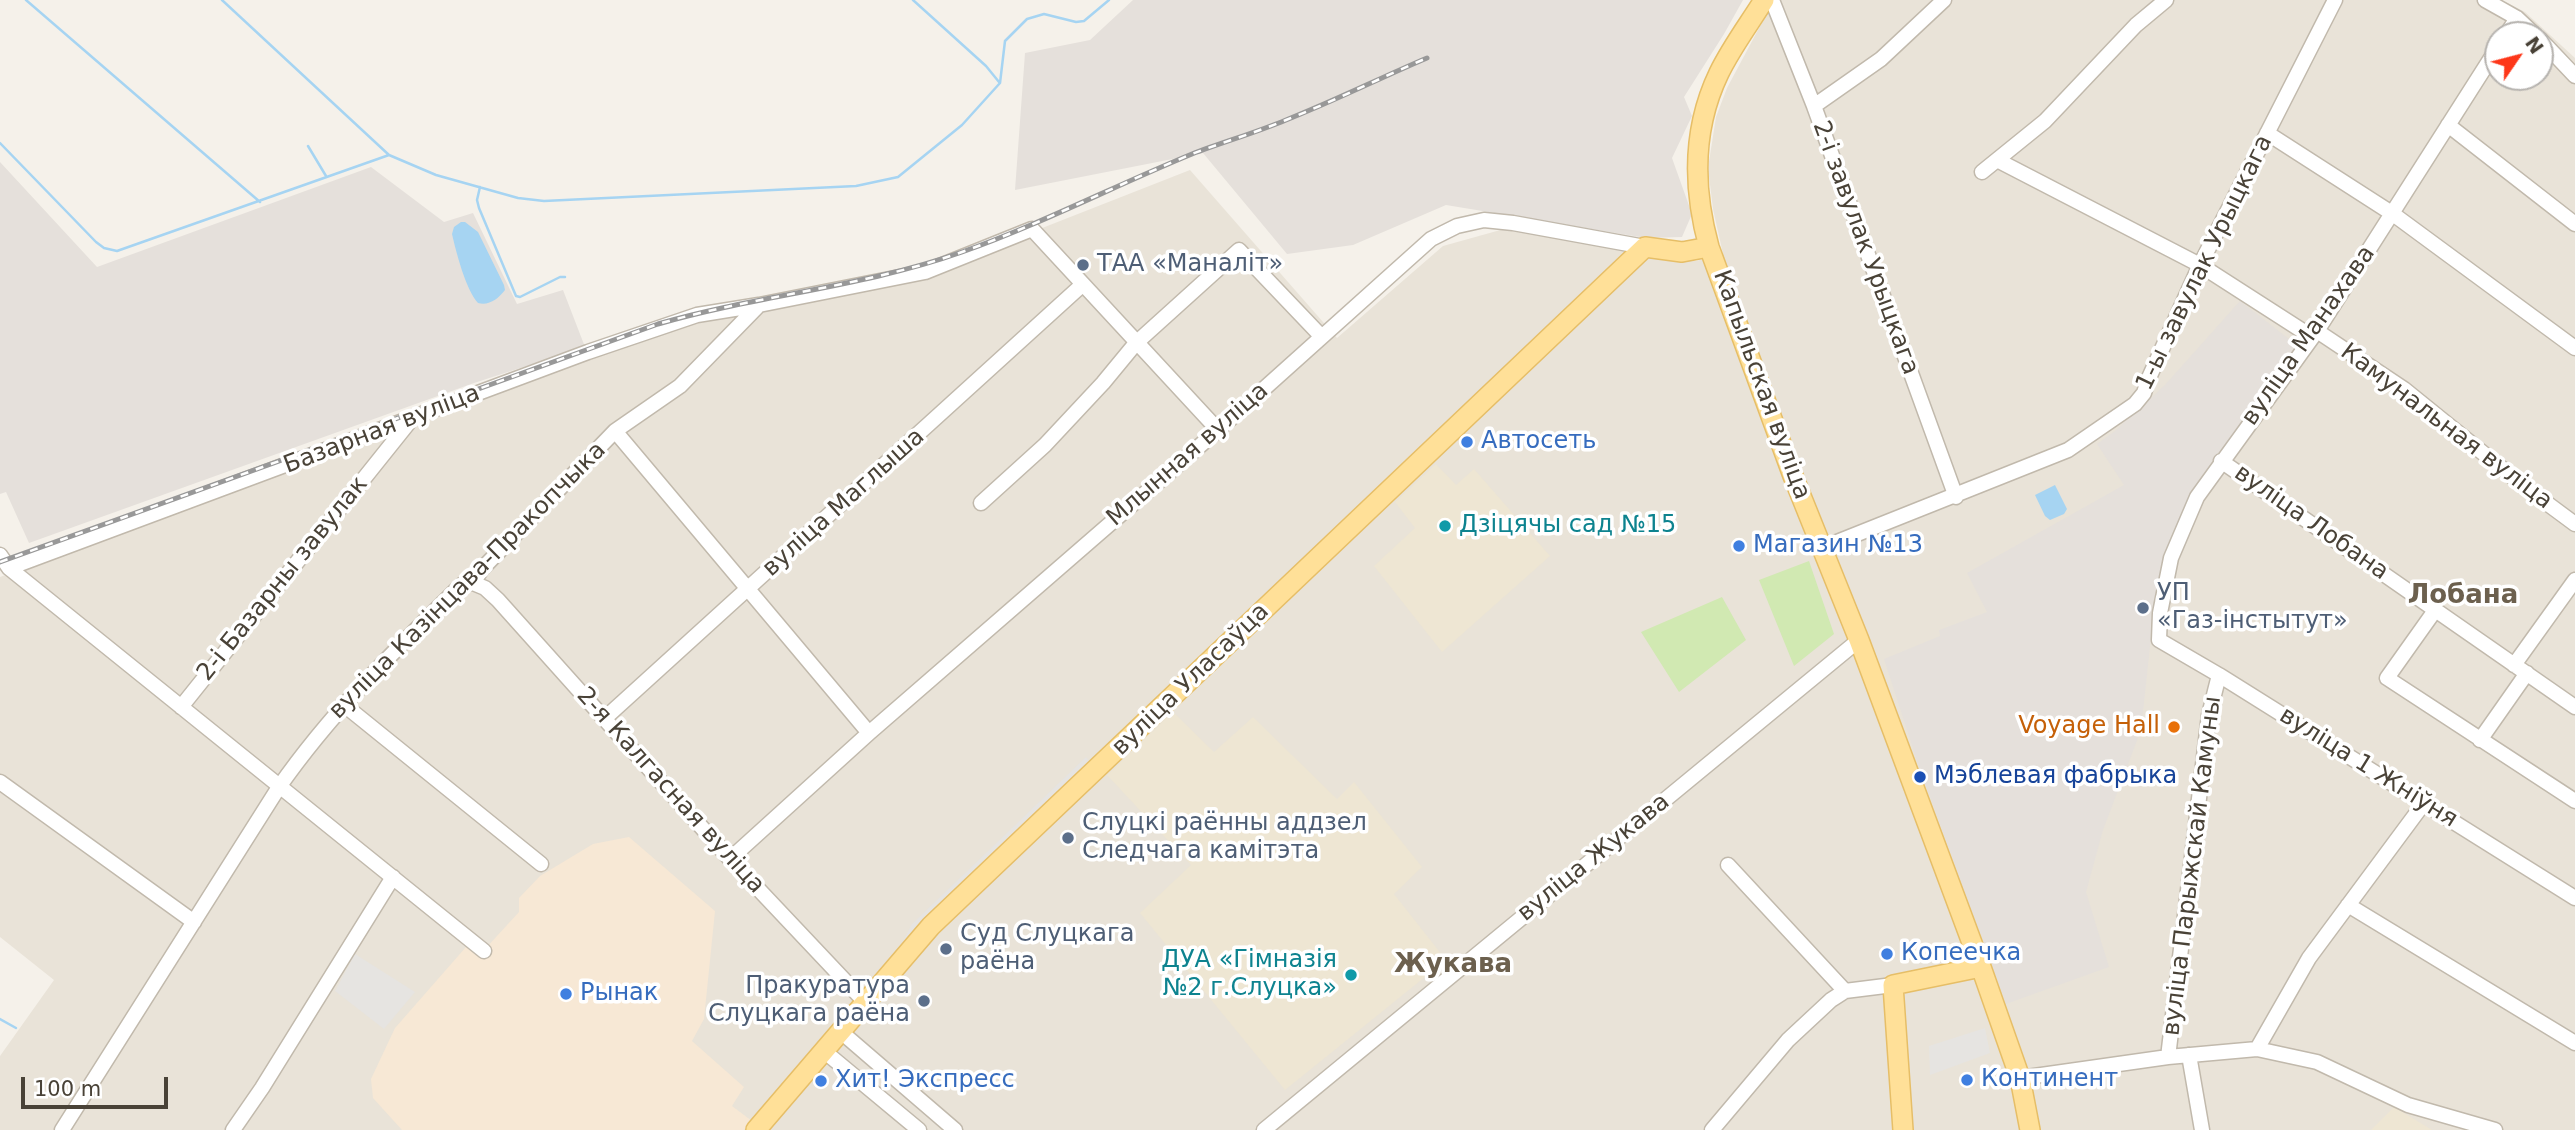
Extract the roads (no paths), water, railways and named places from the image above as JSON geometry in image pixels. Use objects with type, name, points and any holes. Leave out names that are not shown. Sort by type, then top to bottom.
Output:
[{"type":"main road","name":"Капыльская вуліца","points":[[1763,0],[1719,72],[1709,96],[1699,141],[1697,171],[1700,213],[1709,247],[1981,967],[2020,1079],[2030,1130]]},
{"type":"main road","name":"Млынная вуліца","points":[[1645,247],[1682,253],[1709,247]]},
{"type":"main road","name":"вуліца Уласаўца","points":[[756,1130],[931,926],[1645,247]]},
{"type":"main road","points":[[1903,1130],[1893,985],[1981,967]]},
{"type":"street","name":"2-і завулак Урыцкага","points":[[1772,0],[1814,106],[1956,497]]},
{"type":"street","points":[[1814,106],[1881,59],[1944,0]]},
{"type":"street","points":[[1982,172],[2045,121],[2136,24],[2166,0]]},
{"type":"street","name":"1-ы завулак Урыцкага","points":[[1822,548],[1956,497],[2068,450],[2114,421],[2135,404],[2144,393],[2200,265],[2335,0]]},
{"type":"street","points":[[2485,0],[2519,21]]},
{"type":"street","points":[[2554,54],[2575,76]]},
{"type":"street","name":"вуліца Манахава","points":[[2158,640],[2160,613],[2171,558],[2197,497],[2315,334],[2484,69]]},
{"type":"street","points":[[2448,125],[2575,224]]},
{"type":"street","points":[[2267,133],[2393,214],[2575,348]]},
{"type":"street","name":"Камунальная вуліца","points":[[1997,160],[2200,265],[2403,389],[2575,524]]},
{"type":"street","name":"Млынная вуліца","points":[[730,859],[869,733],[1218,430],[1431,239],[1457,226],[1484,220],[1645,247]]},
{"type":"street","points":[[758,305],[925,272],[1032,229],[1218,430]]},
{"type":"street","points":[[981,503],[1045,444],[1136,344],[1239,250],[1321,336]]},
{"type":"street","name":"вуліца Маглыша","points":[[604,719],[1082,285]]},
{"type":"street","name":"Базарная вуліца","points":[[9,568],[588,352],[697,315],[758,305]]},
{"type":"street","name":"вуліца Казінцава-Пракопчыка","points":[[62,1130],[279,787],[300,756],[343,704],[455,591],[463,584],[473,583],[482,569],[615,431],[680,386],[758,305]]},
{"type":"street","name":"2-і Базарны завулак","points":[[181,707],[412,419]]},
{"type":"street","points":[[615,431],[869,733]]},
{"type":"street","name":"вуліца Лобана","points":[[2221,461],[2575,708]]},
{"type":"street","points":[[0,555],[9,568],[484,951]]},
{"type":"street","points":[[2480,740],[2575,580]]},
{"type":"street","name":"2-я Калгасная вуліца","points":[[473,583],[498,600],[730,859],[865,1002]]},
{"type":"street","points":[[2436,609],[2387,678],[2575,801]]},
{"type":"street","name":"вуліца Жукава","points":[[1264,1130],[1859,640]]},
{"type":"street","name":"вуліца 1 Жніўня","points":[[2158,640],[2219,675],[2575,898]]},
{"type":"street","name":"вуліца Парыжскай Камуны","points":[[2168,1057],[2209,715],[2219,675]]},
{"type":"street","points":[[343,704],[541,864]]},
{"type":"street","points":[[0,782],[194,922]]},
{"type":"street","points":[[2257,1049],[2309,958],[2424,803]]},
{"type":"street","points":[[1728,865],[1845,991]]},
{"type":"street","points":[[233,1130],[393,877]]},
{"type":"street","points":[[2348,905],[2575,1043]]},
{"type":"street","points":[[1712,1130],[1809,1019],[1845,991],[1893,985]]},
{"type":"street","points":[[840,1031],[955,1130]]},
{"type":"street","points":[[2020,1079],[2168,1057],[2257,1049],[2317,1062],[2408,1105],[2495,1130]]},
{"type":"street","points":[[824,1051],[919,1130]]},
{"type":"street","name":"вуліца Парыжскай Камуны","points":[[2189,1055],[2202,1130]]},
{"type":"water","points":[[461,222],[478,232],[504,285],[505,290],[490,303],[478,303],[462,270],[452,234],[454,227]]},
{"type":"water","points":[[2055,485],[2067,509],[2064,514],[2050,520],[2045,516],[2035,495]]},
{"type":"waterway","points":[[26,0],[260,202]]},
{"type":"waterway","points":[[222,0],[389,155],[436,175],[518,198],[544,201],[856,186],[898,177],[962,125],[1000,83],[1005,41],[1027,19],[1044,14],[1076,22],[1084,21],[1109,0]]},
{"type":"waterway","points":[[913,0],[986,66],[999,82]]},
{"type":"waterway","points":[[0,143],[96,242],[104,248],[117,251],[389,155]]},
{"type":"waterway","points":[[308,146],[326,176]]},
{"type":"waterway","points":[[480,187],[477,200],[479,208],[516,296],[520,297],[565,277]]},
{"type":"waterway","points":[[0,1019],[16,1028]]},
{"type":"railway","points":[[0,562],[658,324],[734,305],[849,283],[962,252],[1192,154],[1304,113],[1427,58]]},
{"type":"place","name":"ТАА «Маналіт»","points":[[1083,265]]},
{"type":"place","name":"Автосеть","points":[[1467,442]]},
{"type":"place","name":"Дзіцячы сад №15","points":[[1445,526]]},
{"type":"place","name":"Магазин №13","points":[[1739,546]]},
{"type":"place","name":"УП «Газ-інстытут»","points":[[2143,608]]},
{"type":"place","name":"Voyage Hall","points":[[2174,727]]},
{"type":"place","name":"Мэблевая фабрыка","points":[[1920,777]]},
{"type":"place","name":"Слуцкі раённы аддзел Следчага камітэта","points":[[1068,838]]},
{"type":"place","name":"Суд Слуцкага раёна","points":[[946,949]]},
{"type":"place","name":"Копеечка","points":[[1887,954]]},
{"type":"place","name":"ДУА «Гімназія №2 г.Слуцка»","points":[[1351,975]]},
{"type":"place","name":"Рынак","points":[[566,994]]},
{"type":"place","name":"Пракуратура Слуцкага раёна","points":[[924,1001]]},
{"type":"place","name":"Континент","points":[[1967,1080]]},
{"type":"place","name":"Хит! Экспресс","points":[[821,1081]]},
{"type":"district","name":"Лобана","points":[[2463,596]]},
{"type":"district","name":"Жукава","points":[[1453,965]]}]
